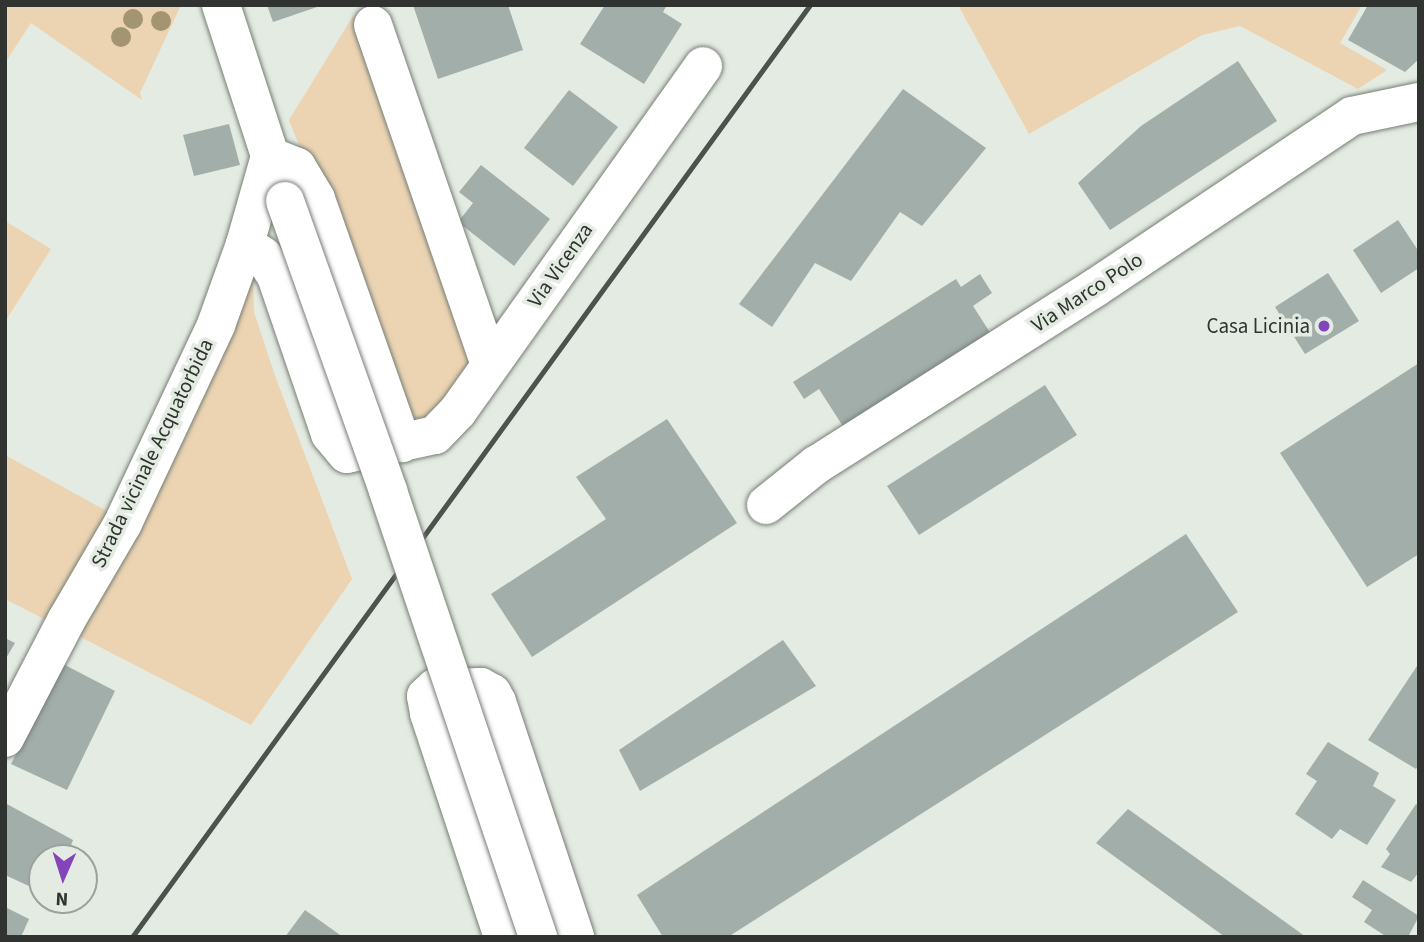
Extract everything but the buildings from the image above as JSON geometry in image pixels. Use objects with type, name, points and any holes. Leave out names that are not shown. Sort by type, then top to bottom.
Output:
[{"type":"street","points":[[221,5],[270,156],[270,204],[388,491],[538,937]]},
{"type":"street","points":[[373,26],[490,364]]},
{"type":"street","name":"Via Vicenza","points":[[245,244],[264,256],[276,276],[330,434],[347,454],[435,435],[458,411],[702,65]]},
{"type":"street","name":"Via Marco Polo","points":[[766,505],[816,465],[1095,288],[1352,116],[1419,102]]},
{"type":"street","points":[[270,156],[297,167],[316,199],[356,303],[402,443]]},
{"type":"street","name":"Strada vicinale Acquatorbida","points":[[5,738],[67,619],[123,523],[216,325],[245,244],[270,204]]},
{"type":"street","points":[[503,937],[429,713],[426,696],[435,688],[481,687],[492,693],[575,937]]},
{"type":"shaded area","points":[[5,5],[181,5],[140,93],[142,100],[31,23],[5,63]]},
{"type":"shaded area","points":[[958,5],[1362,5],[1340,43],[1387,70],[1358,89],[1240,26],[1202,35],[1029,134]]},
{"type":"shaded area","points":[[353,16],[479,358],[430,420],[410,420],[289,120]]},
{"type":"shaded area","points":[[5,221],[51,249],[5,322]]},
{"type":"shaded area","points":[[246,277],[253,278],[254,312],[274,373],[352,579],[251,725],[67,630]]},
{"type":"shaded area","points":[[5,455],[114,515],[54,624],[5,599]]},
{"type":"railway","points":[[132,937],[810,5]]},
{"type":"place","name":"Casa Licinia","points":[[1324,326]]}]
